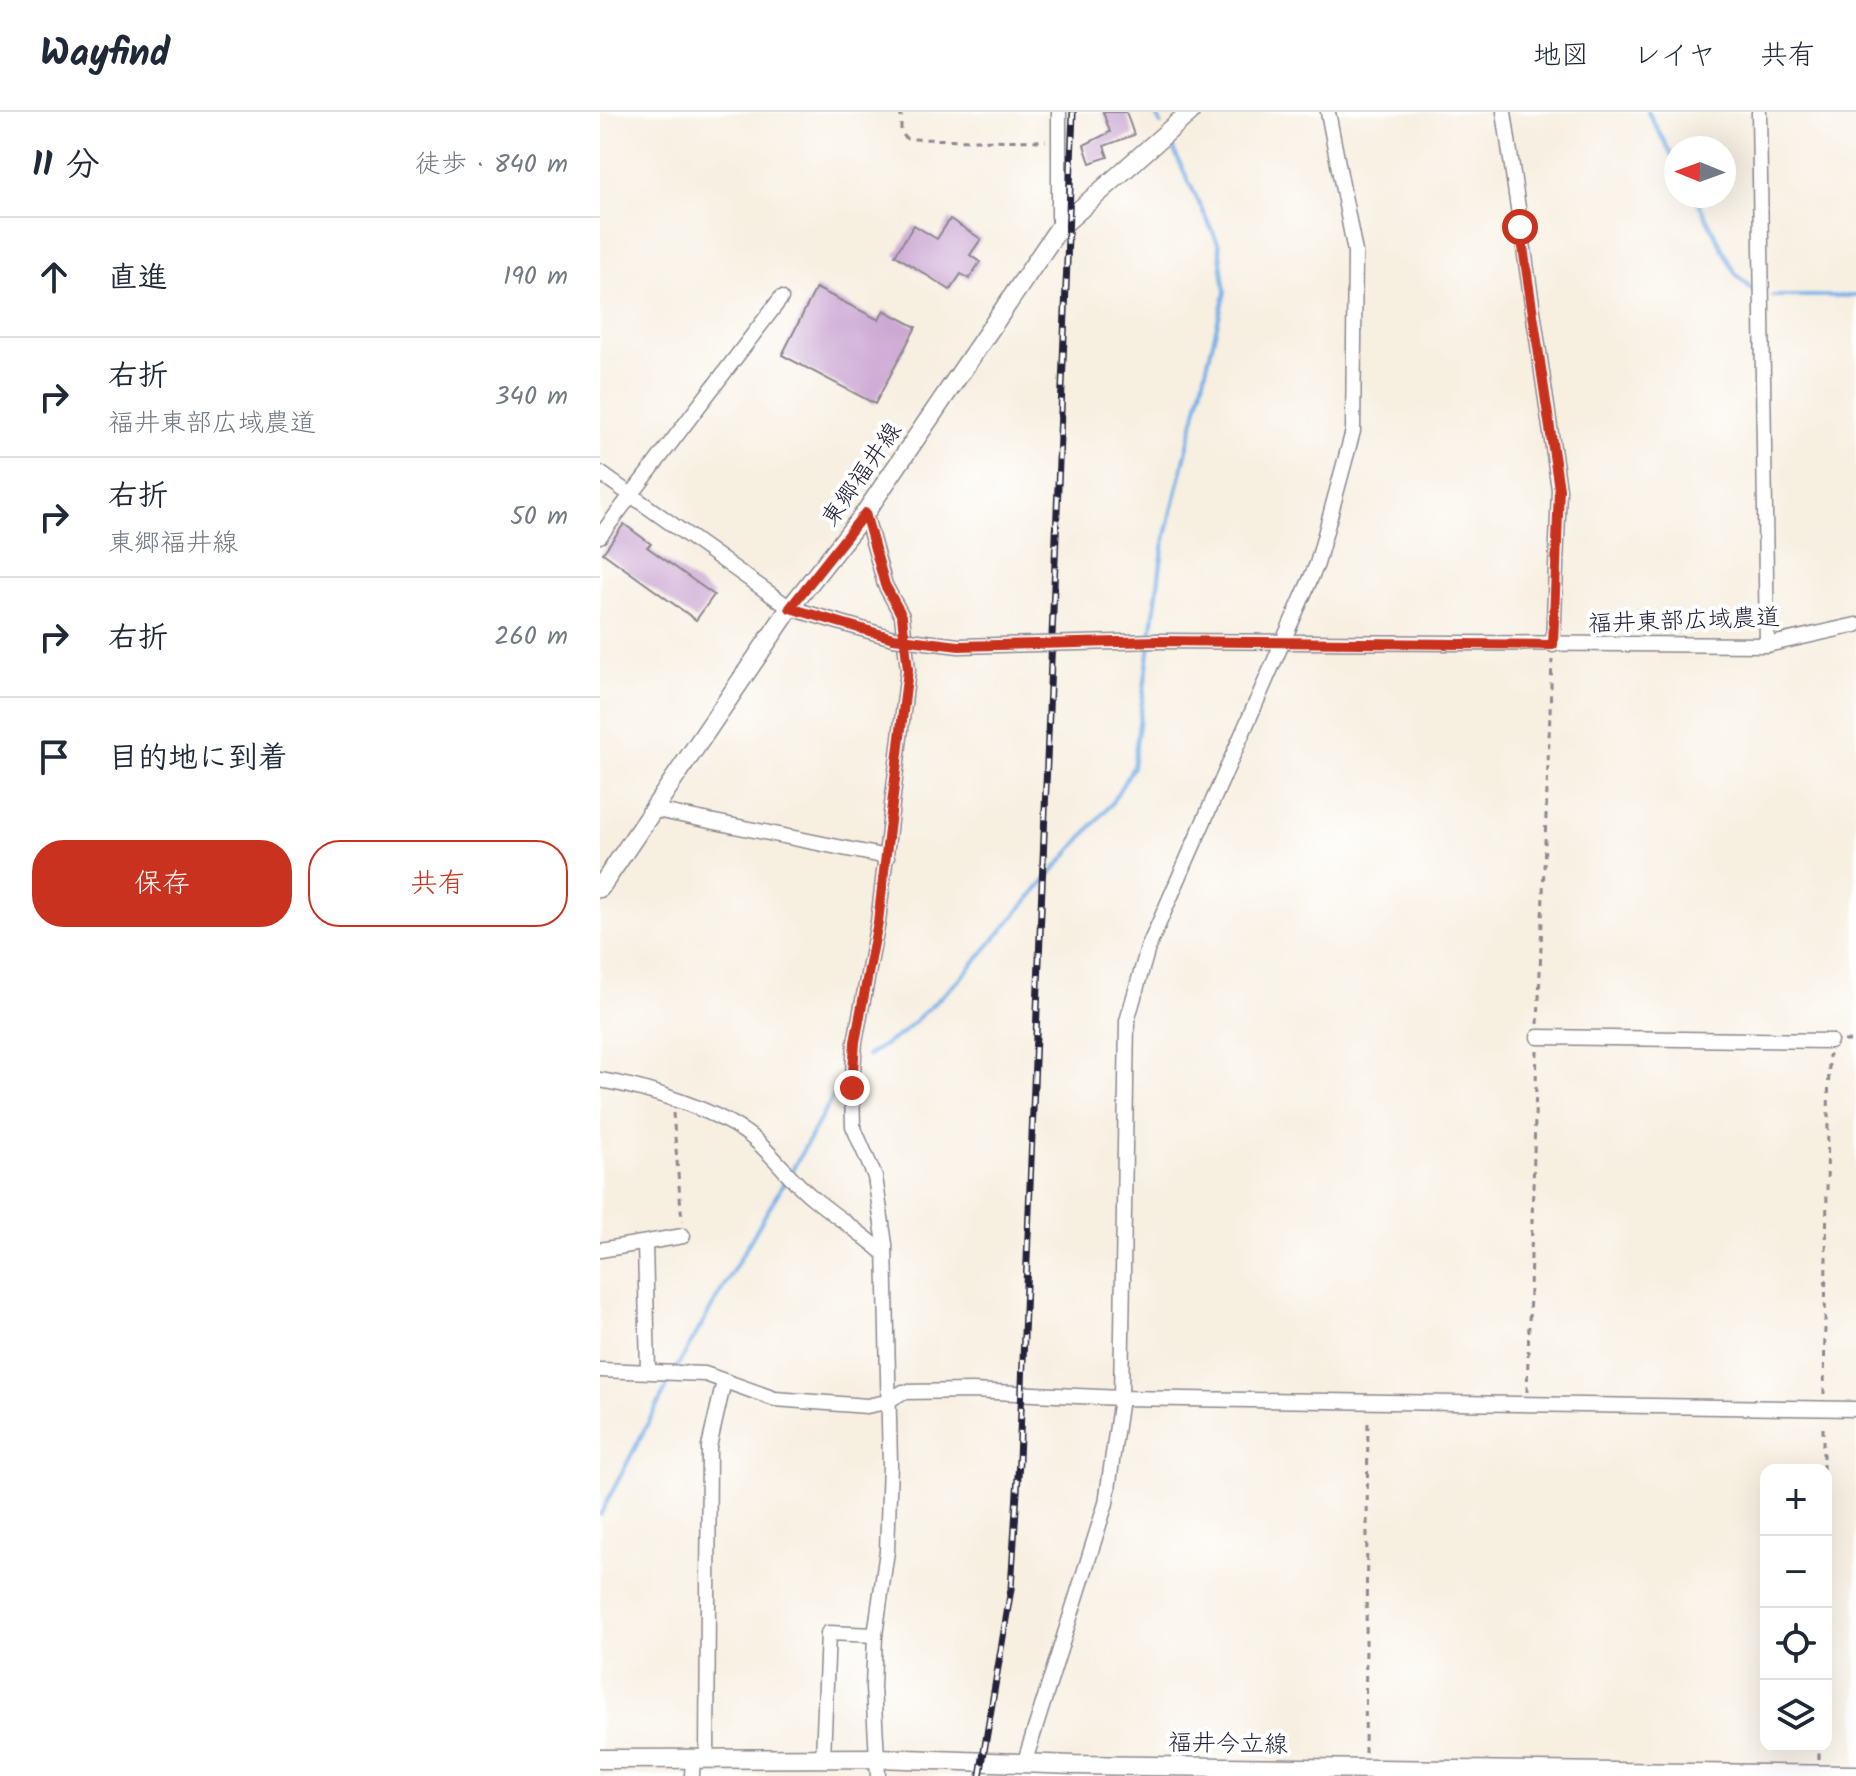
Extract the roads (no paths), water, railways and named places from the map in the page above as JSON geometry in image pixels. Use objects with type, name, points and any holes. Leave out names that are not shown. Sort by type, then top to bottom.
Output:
[{"type":"main road","name":"東郷福井線","points":[[600,888],[656,810],[790,608],[865,513],[1059,228],[1190,112]]},
{"type":"main road","name":"福井今立線","points":[[600,1759],[697,1763],[823,1757],[878,1767],[1022,1770],[1856,1775]]},
{"type":"street","points":[[1059,112],[1059,228]]},
{"type":"street","points":[[1022,1770],[1106,1503],[1121,1398],[1127,1021],[1148,948],[1317,564],[1338,496],[1353,431],[1355,252],[1328,112]]},
{"type":"street","points":[[1504,112],[1559,489],[1553,645]]},
{"type":"street","points":[[1759,112],[1767,645]]},
{"type":"street","points":[[600,536],[781,298]]},
{"type":"street","name":"福井東部広域農道","points":[[600,473],[790,608],[893,638],[959,646],[1158,641],[1767,645],[1856,625]]},
{"type":"street","points":[[865,513],[885,585],[902,616],[908,670],[887,857],[855,1042],[852,1088],[853,1126],[875,1177],[885,1254],[886,1402],[890,1464],[887,1551],[875,1635],[873,1687],[878,1767]]},
{"type":"street","points":[[656,810],[887,857]]},
{"type":"street","points":[[1538,1037],[1830,1041]]},
{"type":"street","points":[[600,1080],[672,1101],[734,1125],[885,1254]]},
{"type":"street","points":[[600,1250],[683,1236]]},
{"type":"street","points":[[645,1243],[648,1371]]},
{"type":"street","points":[[600,1370],[673,1371],[724,1381],[775,1399],[867,1406],[886,1402],[903,1392],[931,1391],[1121,1398],[1856,1409]]},
{"type":"street","points":[[697,1763],[709,1447],[724,1381]]},
{"type":"street","points":[[823,1757],[828,1633],[875,1635]]},
{"type":"waterway","points":[[1155,112],[1161,124]]},
{"type":"waterway","points":[[1648,112],[1664,141]]},
{"type":"waterway","points":[[1151,636],[1163,548],[1225,292],[1219,245],[1168,138]]},
{"type":"waterway","points":[[1701,208],[1735,273],[1755,292]]},
{"type":"waterway","points":[[1773,296],[1856,296]]},
{"type":"waterway","points":[[867,1056],[901,1034],[960,979],[1111,804],[1133,767],[1150,645]]},
{"type":"waterway","points":[[791,1172],[847,1071]]},
{"type":"waterway","points":[[676,1369],[786,1179]]},
{"type":"waterway","points":[[600,1515],[672,1377]]},
{"type":"railway","points":[[980,1776],[1011,1589],[1019,1460],[1073,112]]}]
